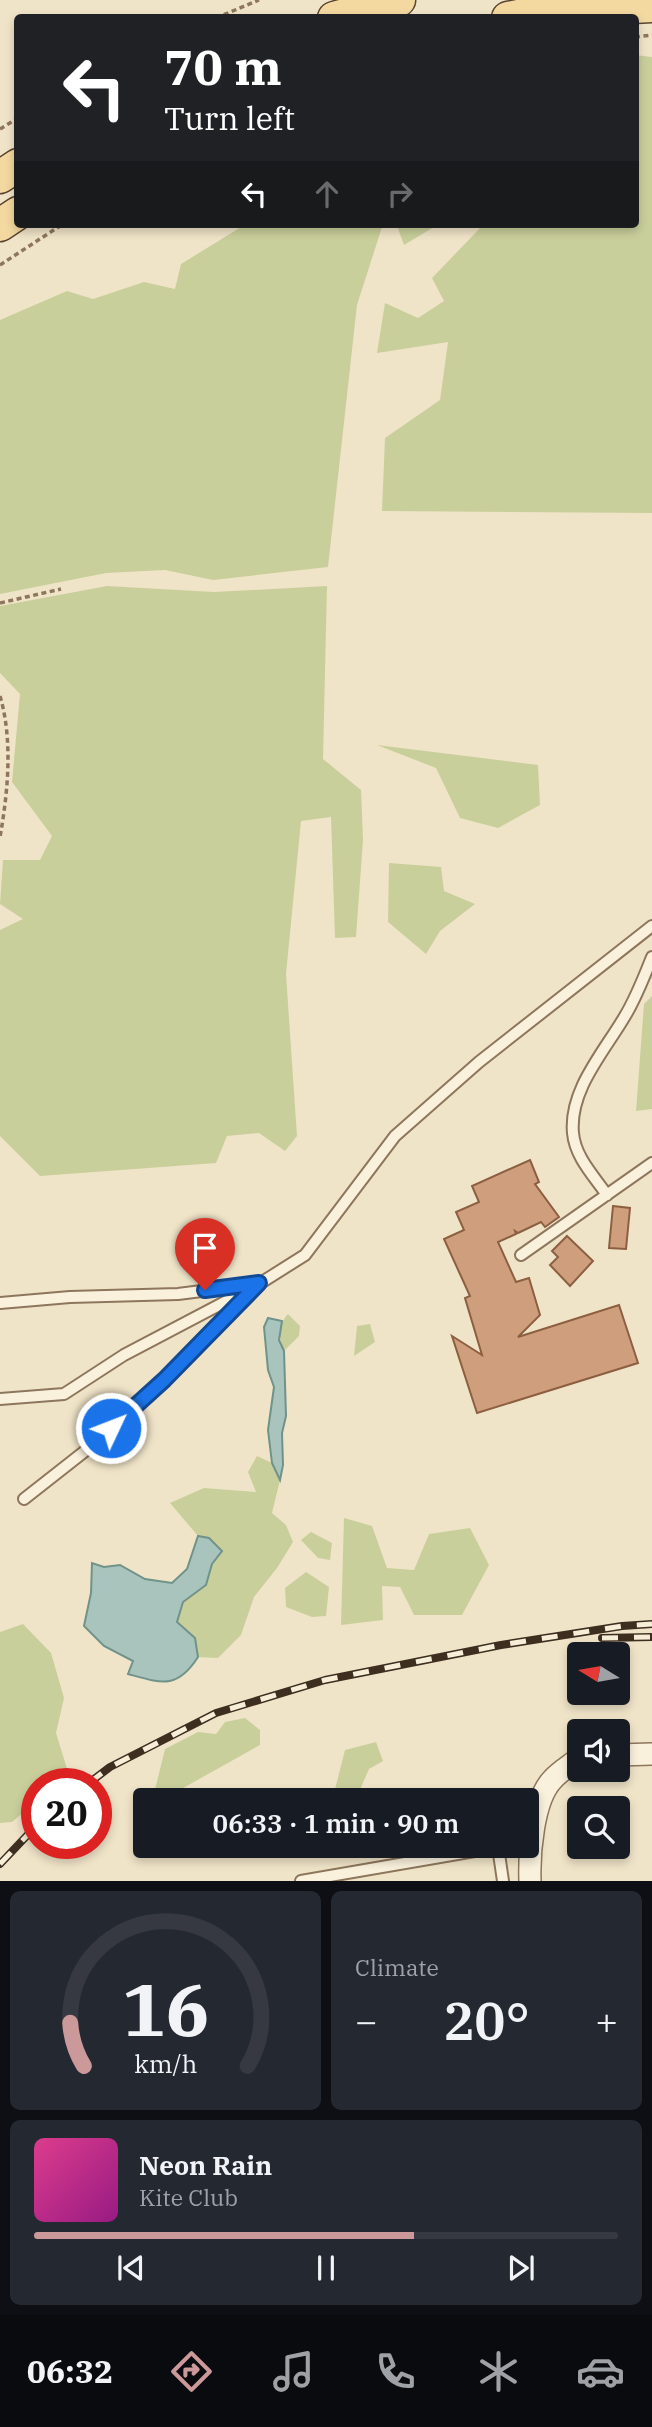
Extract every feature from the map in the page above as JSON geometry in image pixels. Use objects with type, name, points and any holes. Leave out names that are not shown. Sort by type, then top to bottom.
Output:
[{"type":"main road","points":[[340,10],[399,0]]},
{"type":"main road","points":[[528,14],[652,6]]},
{"type":"street","points":[[630,1755],[652,1754]]},
{"type":"street","points":[[530,1881],[529,1854],[536,1813],[551,1780],[567,1767]]},
{"type":"lane","points":[[0,1399],[64,1394],[124,1355],[259,1283],[305,1255],[395,1136],[479,1062],[652,926]]},
{"type":"lane","points":[[607,1195],[580,1157],[573,1135],[573,1112],[582,1088],[626,1014],[652,957]]},
{"type":"lane","points":[[521,1255],[652,1163]]},
{"type":"lane","points":[[0,1303],[70,1297],[178,1294],[259,1283]]},
{"type":"lane","points":[[24,1499],[94,1444],[164,1380],[259,1283]]},
{"type":"lane","points":[[301,1881],[498,1847],[503,1881]]},
{"type":"path","points":[[226,14],[259,0]]},
{"type":"path","points":[[0,265],[57,228]]},
{"type":"path","points":[[0,603],[61,589]]},
{"type":"path","points":[[0,696],[7,719],[5,807],[0,837]]},
{"type":"green space","points":[[639,55],[652,57],[652,513],[382,511],[385,438],[440,400],[448,342],[377,353],[385,303],[418,318],[444,301],[432,278],[480,228],[639,228]]},
{"type":"green space","points":[[240,228],[382,228],[357,305],[328,567],[213,580],[165,570],[106,573],[0,594],[0,320],[67,291],[93,299],[144,282],[175,289],[181,264]]},
{"type":"green space","points":[[398,228],[432,228],[404,245]]},
{"type":"green space","points":[[107,586],[214,592],[327,586],[323,759],[361,790],[363,840],[356,937],[335,938],[331,817],[301,821],[286,974],[297,1136],[285,1151],[259,1133],[227,1136],[216,1163],[40,1176],[0,1136],[0,930],[23,919],[0,904],[3,860],[40,860],[52,836],[12,782],[20,694],[0,673],[0,606]]},
{"type":"green space","points":[[377,745],[538,765],[540,805],[498,828],[460,818],[436,768]]},
{"type":"green space","points":[[389,863],[441,867],[444,891],[475,904],[440,931],[426,954],[388,922]]},
{"type":"green space","points":[[652,996],[652,1109],[636,1111],[644,1004]]},
{"type":"green space","points":[[288,1314],[300,1326],[299,1336],[284,1351],[280,1332]]},
{"type":"green space","points":[[370,1324],[375,1342],[354,1356],[357,1326]]},
{"type":"green space","points":[[257,1456],[272,1463],[280,1480],[272,1513],[286,1525],[293,1542],[254,1597],[241,1635],[218,1658],[198,1657],[195,1638],[176,1623],[183,1602],[206,1585],[212,1564],[209,1539],[198,1536],[170,1503],[204,1488],[256,1492],[248,1472]]},
{"type":"green space","points":[[344,1518],[372,1526],[387,1568],[414,1570],[429,1534],[470,1528],[489,1565],[462,1615],[414,1615],[400,1587],[382,1586],[383,1620],[341,1625]]},
{"type":"green space","points":[[311,1532],[332,1543],[330,1560],[318,1558],[301,1540]]},
{"type":"green space","points":[[306,1572],[329,1587],[326,1616],[312,1617],[286,1607],[285,1588]]},
{"type":"green space","points":[[23,1624],[51,1653],[64,1698],[56,1733],[67,1768],[21,1768],[21,1814],[12,1822],[0,1823],[0,1632]]},
{"type":"green space","points":[[245,1718],[260,1730],[260,1745],[183,1788],[155,1788],[165,1749],[198,1732],[216,1734],[225,1722]]},
{"type":"green space","points":[[376,1742],[383,1761],[369,1769],[361,1788],[335,1788],[345,1750]]},
{"type":"water","points":[[268,1318],[282,1321],[279,1340],[284,1351],[286,1416],[282,1433],[283,1465],[280,1480],[272,1463],[268,1430],[274,1387],[268,1370],[264,1327]]},
{"type":"water","points":[[198,1536],[209,1538],[222,1551],[212,1564],[206,1585],[183,1602],[177,1622],[195,1638],[198,1657],[183,1675],[168,1681],[150,1680],[128,1674],[133,1661],[104,1646],[84,1626],[91,1593],[92,1563],[104,1567],[120,1565],[145,1579],[172,1583],[187,1569]]},
{"type":"building","points":[[530,1160],[539,1182],[535,1184],[559,1217],[545,1227],[541,1222],[518,1233],[515,1231],[516,1234],[498,1242],[516,1282],[529,1278],[540,1315],[518,1337],[619,1305],[638,1363],[477,1413],[452,1336],[482,1355],[465,1298],[470,1296],[444,1239],[464,1230],[456,1212],[479,1202],[472,1186]]},
{"type":"building","points":[[613,1206],[630,1208],[626,1249],[609,1248]]},
{"type":"building","points":[[567,1236],[593,1261],[570,1286],[550,1265],[558,1257],[552,1251]]},
{"type":"railway","points":[[109,1768],[216,1713],[325,1680],[501,1645],[622,1626],[652,1624]]},
{"type":"railway","points":[[602,1638],[652,1637]]},
{"type":"railway","points":[[0,1864],[21,1842]]},
{"type":"route","points":[[111,1428],[164,1380],[259,1283],[205,1290]]}]
